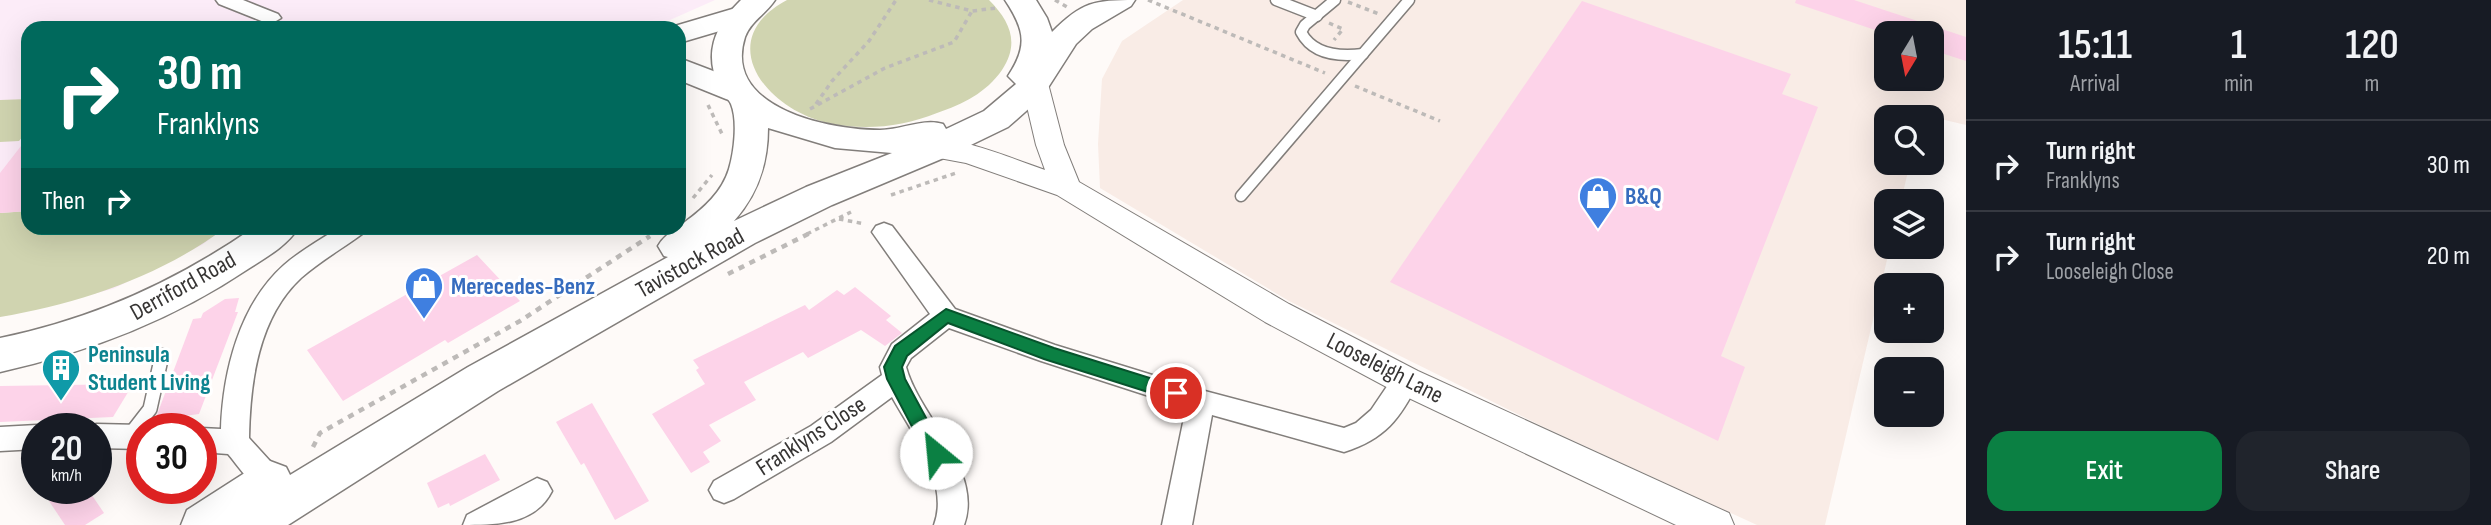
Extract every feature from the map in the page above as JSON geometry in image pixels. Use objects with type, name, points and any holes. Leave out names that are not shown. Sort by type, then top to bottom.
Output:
[{"type":"main road","points":[[686,71],[743,97],[773,117],[816,134],[858,140],[896,141],[931,132],[981,109],[1033,74],[1037,49],[1028,12],[1077,0]]},
{"type":"main road","name":"Tavistock Road","points":[[204,525],[276,501],[483,379],[742,233],[819,196],[934,164],[996,119],[1030,90],[1033,74],[1081,22],[1120,0]]},
{"type":"main road","points":[[686,31],[748,4]]},
{"type":"main road","name":"Tavistock Road","points":[[276,501],[364,421],[705,230],[734,200],[748,168],[752,124],[726,55],[729,40],[748,4]]},
{"type":"main road","name":"Derriford Road","points":[[0,355],[68,340],[140,312],[171,298],[268,235]]},
{"type":"street","points":[[226,0],[271,18]]},
{"type":"street","points":[[1033,74],[1050,145],[1067,188]]},
{"type":"street","name":"Looseleigh Lane","points":[[896,141],[934,164],[970,154],[1067,188],[1277,313],[1406,381],[1715,525]]},
{"type":"street","points":[[884,232],[946,316],[1051,354],[1201,401],[1344,440],[1362,436],[1372,429],[1406,381]]},
{"type":"street","points":[[276,501],[235,442],[236,393],[259,313],[292,272],[342,235]]},
{"type":"street","points":[[946,316],[901,351],[893,367],[896,379],[949,478],[954,496],[953,520],[949,525]]},
{"type":"street","name":"Franklyns Close","points":[[724,490],[821,434],[896,379]]},
{"type":"street","points":[[1177,525],[1201,401]]},
{"type":"street","points":[[0,439],[21,438]]},
{"type":"street","points":[[217,441],[235,442]]},
{"type":"street","points":[[478,525],[525,501],[537,491]]},
{"type":"lane","points":[[1276,0],[1317,15]]},
{"type":"lane","points":[[1335,0],[1301,32],[1312,47],[1340,56],[1363,54]]},
{"type":"lane","points":[[1241,196],[1409,0]]},
{"type":"lane","points":[[148,413],[162,355]]},
{"type":"path","points":[[896,0],[869,41],[832,80],[816,105],[885,68],[954,42],[972,11],[929,0]]},
{"type":"path","points":[[1148,0],[1440,121]]},
{"type":"path","points":[[1358,6],[1369,10]]},
{"type":"path","points":[[1326,49],[1343,29],[1328,23]]},
{"type":"path","points":[[701,99],[719,122],[724,140]]},
{"type":"path","points":[[883,198],[934,164]]},
{"type":"path","points":[[769,253],[862,207]]},
{"type":"path","points":[[276,501],[320,433],[520,321],[652,235]]},
{"type":"shaded area","points":[[0,0],[715,0],[663,21],[21,21],[21,235],[216,235],[202,245],[113,289],[0,317]]},
{"type":"shaded area","points":[[1183,0],[1966,0],[1966,125],[1944,120],[1944,105],[1874,105],[1874,175],[1907,175],[1904,189],[1874,189],[1874,259],[1887,259],[1884,273],[1874,273],[1874,315],[1825,525],[1757,525],[1548,429],[1289,301],[1100,188],[1098,144],[1102,79],[1122,41]]},
{"type":"green space","points":[[787,0],[989,0],[1007,24],[1011,51],[1002,70],[989,85],[965,102],[947,110],[910,122],[883,126],[856,127],[828,123],[784,104],[756,71],[750,53],[753,34],[765,16]]},
{"type":"green space","points":[[21,99],[19,141],[0,142],[0,100]]},
{"type":"green space","points":[[21,212],[21,235],[215,235],[174,260],[118,286],[59,304],[0,317],[0,213]]},
{"type":"building","points":[[1796,0],[1854,0],[1918,21],[1874,21],[1874,30],[1795,3]]},
{"type":"building","name":"B&Q","points":[[1582,1],[1791,74],[1782,94],[1818,107],[1721,356],[1745,367],[1718,441],[1390,282]]},
{"type":"building","points":[[1944,30],[1966,37],[1966,61],[1944,54]]},
{"type":"building","points":[[21,146],[21,212],[0,213],[0,173]]},
{"type":"building","name":"Merecedes-Benz","points":[[477,255],[520,301],[448,343],[445,340],[343,401],[307,350]]},
{"type":"building","points":[[855,287],[891,316],[886,320],[902,333],[885,346],[861,330],[808,358],[803,352],[744,382],[756,400],[709,425],[721,441],[703,452],[710,462],[691,473],[652,414],[705,384],[693,360],[805,305],[809,310],[837,290],[844,295]]},
{"type":"building","points":[[239,298],[235,312],[238,312],[199,413],[158,413],[193,319],[201,318],[203,313],[225,299]]},
{"type":"building","name":"Peninsula Student Living","points":[[133,384],[113,417],[112,413],[21,413],[21,421],[0,422],[0,386]]},
{"type":"building","points":[[592,403],[649,501],[615,520],[584,463],[581,465],[556,422]]},
{"type":"building","points":[[485,454],[500,480],[450,506],[449,503],[438,508],[427,483]]},
{"type":"building","points":[[51,504],[98,504],[104,513],[85,525],[65,525]]},
{"type":"place","name":"B&Q","points":[[1598,230]]},
{"type":"place","name":"Merecedes-Benz","points":[[424,320]]},
{"type":"place","name":"Peninsula Student Living","points":[[61,402]]},
{"type":"route","points":[[936,453],[896,379],[893,367],[901,351],[946,316],[1051,354],[1176,393]]}]
